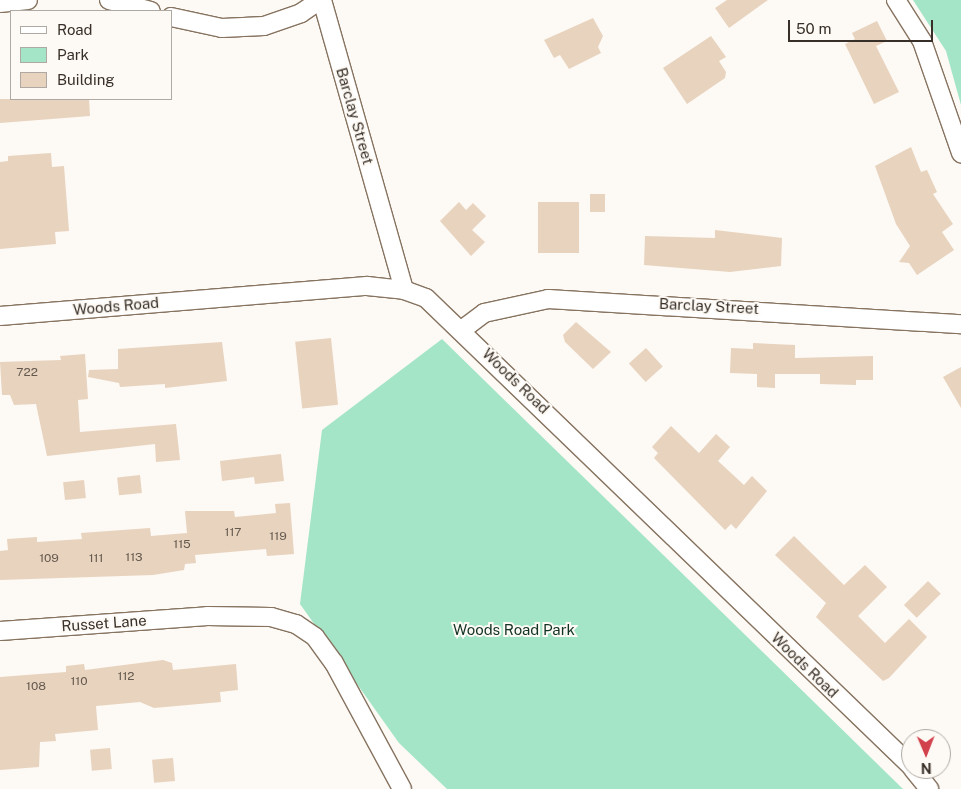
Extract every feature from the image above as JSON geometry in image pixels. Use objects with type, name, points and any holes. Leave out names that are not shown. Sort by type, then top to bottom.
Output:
[{"type":"street","points":[[0,3],[28,0]]},
{"type":"street","points":[[109,0],[147,10]]},
{"type":"street","points":[[172,17],[222,28],[264,26],[301,13],[321,0]]},
{"type":"street","name":"Barclay Street","points":[[321,0],[404,290]]},
{"type":"street","points":[[896,0],[922,41],[961,153]]},
{"type":"street","name":"Woods Road","points":[[0,316],[367,286],[404,290],[426,298],[463,329],[901,757]]},
{"type":"street","name":"Barclay Street","points":[[463,329],[484,313],[548,299],[961,324]]},
{"type":"street","name":"Russet Lane","points":[[0,631],[208,616],[271,617],[296,624],[315,636],[334,663],[402,789]]},
{"type":"street","name":"Woods Road","points":[[921,779],[929,789]]},
{"type":"green space","points":[[913,0],[961,0],[961,105],[946,51]]},
{"type":"green space","name":"Woods Road Park","points":[[442,339],[903,789],[447,789],[399,743],[300,604],[322,430]]},
{"type":"building","points":[[727,0],[768,0],[729,28],[715,8]]},
{"type":"building","points":[[593,18],[603,36],[598,47],[601,53],[569,69],[560,55],[554,58],[544,40]]},
{"type":"building","points":[[877,21],[887,41],[876,46],[899,92],[874,104],[845,44],[855,39],[852,33]]},
{"type":"building","points":[[711,36],[726,57],[719,61],[726,72],[725,78],[687,104],[663,68]]},
{"type":"building","points":[[0,99],[89,100],[90,116],[0,123]]},
{"type":"building","points":[[911,147],[921,172],[927,170],[937,192],[933,194],[953,224],[942,232],[954,250],[917,275],[909,263],[899,262],[910,246],[896,224],[875,166]]},
{"type":"building","points":[[51,153],[52,167],[64,166],[69,231],[55,232],[56,244],[0,249],[0,162],[8,161],[8,156]]},
{"type":"building","points":[[590,194],[605,194],[605,212],[590,212]]},
{"type":"building","points":[[459,202],[466,210],[473,203],[486,216],[472,230],[485,242],[471,256],[440,221]]},
{"type":"building","points":[[538,202],[579,202],[579,253],[538,253]]},
{"type":"building","points":[[715,230],[782,238],[781,266],[730,272],[644,265],[645,236],[715,238]]},
{"type":"building","points":[[576,322],[611,352],[593,369],[565,342],[563,335]]},
{"type":"building","points":[[331,338],[338,405],[302,408],[295,342]]},
{"type":"building","points":[[222,342],[227,381],[165,388],[165,384],[120,387],[119,383],[88,377],[89,370],[118,369],[118,349]]},
{"type":"building","points":[[753,343],[795,345],[795,358],[873,356],[873,380],[856,380],[856,385],[820,384],[820,374],[775,374],[775,388],[757,387],[757,374],[730,373],[731,348],[753,349]]},
{"type":"building","points":[[646,348],[663,367],[646,382],[629,363]]},
{"type":"building","points":[[85,354],[88,399],[78,400],[80,432],[176,424],[180,460],[156,462],[155,444],[47,456],[36,404],[14,405],[10,395],[2,395],[0,362],[61,360],[60,356]]},
{"type":"building","points":[[961,367],[961,408],[943,377]]},
{"type":"building","points":[[671,426],[699,453],[716,434],[730,447],[718,461],[744,485],[752,476],[767,491],[736,529],[731,524],[725,530],[654,458],[658,453],[652,447]]},
{"type":"building","points":[[281,454],[284,481],[255,484],[254,477],[222,481],[220,461]]},
{"type":"building","points":[[140,475],[142,493],[119,495],[117,477]]},
{"type":"building","points":[[84,480],[86,498],[65,500],[63,482]]},
{"type":"building","points":[[290,503],[294,554],[267,556],[266,549],[195,555],[196,563],[185,564],[184,570],[153,575],[0,580],[0,551],[8,550],[7,539],[37,537],[37,542],[82,539],[81,533],[150,528],[151,536],[187,533],[185,511],[234,511],[235,517],[276,513],[275,504]]},
{"type":"building","points":[[794,536],[844,585],[865,565],[887,587],[858,616],[885,643],[909,619],[927,637],[889,678],[883,681],[816,617],[826,603],[775,555]]},
{"type":"building","points":[[928,581],[941,594],[917,618],[904,605]]},
{"type":"building","points":[[163,660],[172,663],[173,670],[236,664],[238,690],[220,692],[221,702],[154,708],[140,702],[96,706],[98,730],[55,734],[56,741],[40,742],[39,767],[0,770],[0,677],[66,672],[66,666],[84,664],[85,670]]},
{"type":"building","points":[[110,748],[112,769],[92,771],[90,750]]},
{"type":"building","points":[[173,758],[175,781],[154,783],[152,760]]}]
